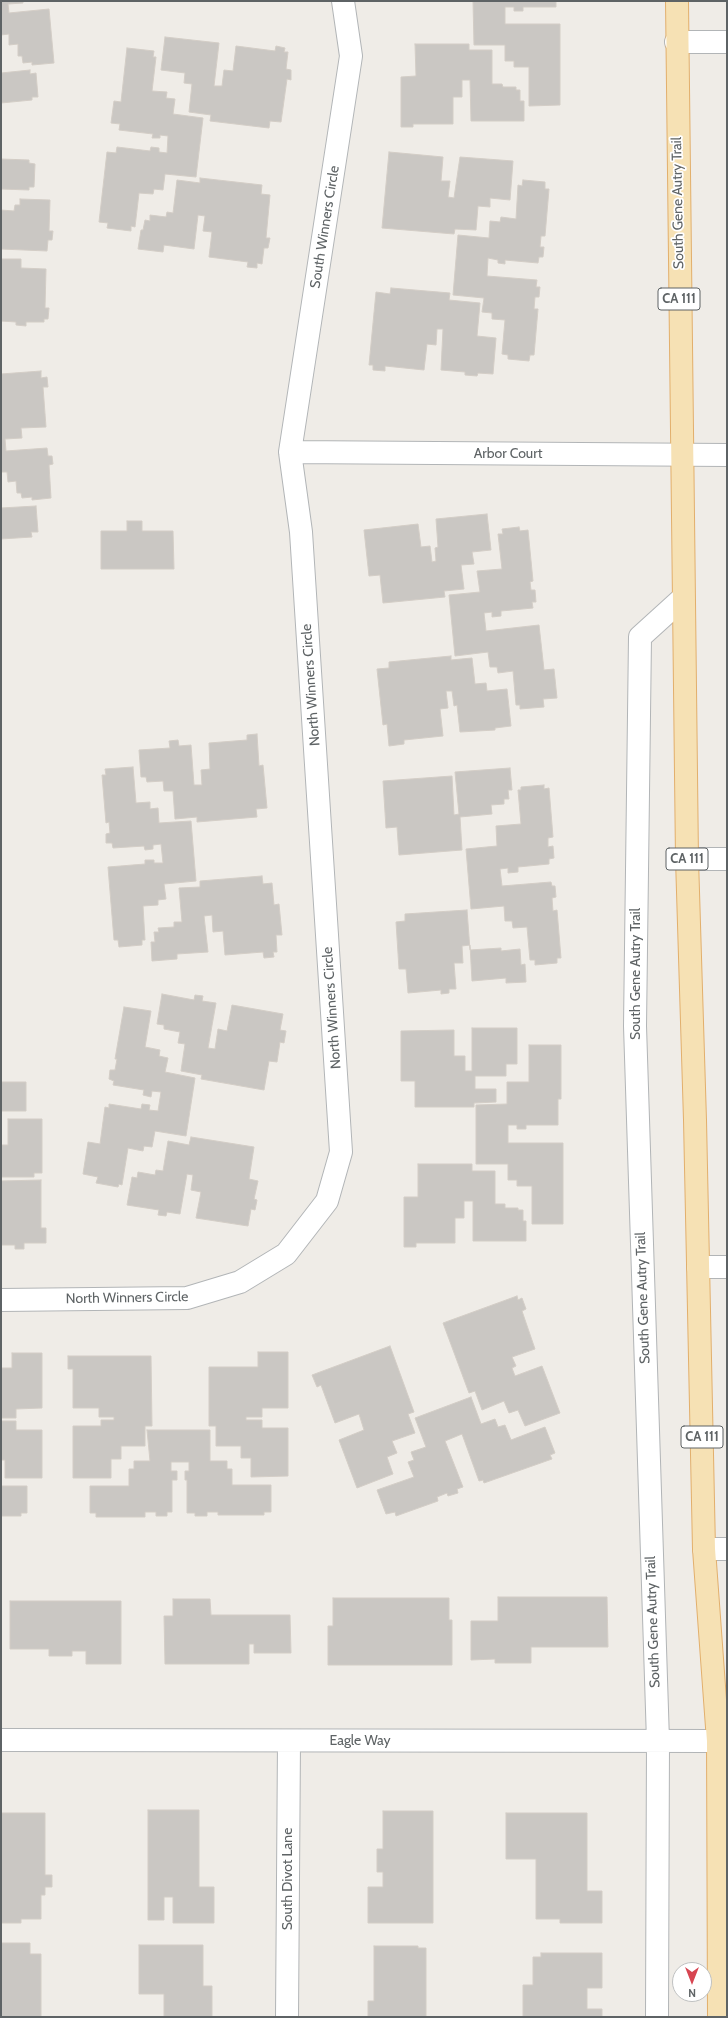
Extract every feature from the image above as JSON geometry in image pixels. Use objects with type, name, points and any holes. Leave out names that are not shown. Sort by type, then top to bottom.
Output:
[{"type":"main road","name":"South Gene Autry Trail","points":[[676,1],[687,859],[704,1549],[718,1741],[719,2017]]},
{"type":"street","name":"South Winners Circle","points":[[290,452],[351,56],[343,1]]},
{"type":"street","points":[[676,42],[727,42]]},
{"type":"street","name":"Arbor Court","points":[[290,452],[727,455]]},
{"type":"street","name":"North Winners Circle","points":[[1,1300],[187,1298],[240,1282],[286,1254],[327,1201],[341,1152],[301,532],[290,452]]},
{"type":"street","name":"South Gene Autry Trail","points":[[657,2017],[658,1741],[635,1026],[640,637],[683,598]]},
{"type":"street","points":[[687,859],[727,859]]},
{"type":"street","points":[[698,1267],[727,1267]]},
{"type":"street","points":[[704,1549],[727,1549]]},
{"type":"street","name":"Eagle Way","points":[[1,1740],[718,1741]]},
{"type":"street","name":"South Divot Lane","points":[[287,2017],[289,1741]]},
{"type":"building","points":[[1,1],[23,1],[23,3],[8,4],[9,13],[49,9],[54,63],[32,65],[32,62],[23,63],[22,56],[18,56],[18,44],[9,45],[9,34],[1,35]]},
{"type":"building","points":[[473,1],[556,1],[556,7],[523,7],[523,11],[514,11],[514,7],[505,7],[505,24],[560,24],[560,105],[529,106],[529,67],[514,67],[514,61],[505,61],[505,45],[474,45]]},
{"type":"building","points":[[165,37],[219,43],[214,86],[222,86],[224,70],[233,71],[236,46],[275,51],[276,46],[285,48],[284,52],[288,52],[286,69],[291,70],[291,80],[287,79],[281,122],[270,121],[269,128],[210,121],[211,115],[189,112],[192,84],[184,83],[185,73],[161,70]]},
{"type":"building","points":[[415,44],[469,44],[469,50],[492,50],[492,84],[502,84],[503,87],[516,87],[516,90],[520,90],[520,101],[524,101],[524,121],[471,121],[470,80],[462,80],[462,97],[453,97],[453,124],[413,124],[413,127],[401,127],[401,77],[416,76]]},
{"type":"building","points":[[127,48],[154,51],[153,57],[156,57],[152,91],[167,92],[166,98],[175,99],[173,114],[203,118],[196,177],[165,174],[163,190],[154,189],[153,194],[139,193],[135,227],[131,226],[131,231],[107,228],[108,223],[99,222],[107,152],[116,153],[117,147],[150,151],[151,147],[159,148],[159,152],[167,153],[168,136],[160,135],[160,138],[152,138],[153,134],[119,130],[120,124],[111,123],[114,101],[121,102]]},
{"type":"building","points":[[30,70],[30,74],[36,73],[38,97],[32,97],[32,100],[1,103],[1,73]]},
{"type":"building","points":[[389,152],[443,157],[441,181],[450,181],[448,197],[454,198],[460,157],[513,161],[510,200],[490,198],[490,207],[478,206],[476,230],[455,229],[454,234],[382,228]]},
{"type":"building","points":[[1,159],[29,160],[29,163],[35,164],[34,187],[29,187],[29,190],[1,189]]},
{"type":"building","points":[[200,178],[262,185],[261,194],[270,195],[266,238],[270,238],[268,248],[264,248],[262,264],[257,263],[257,268],[247,267],[248,262],[209,257],[212,232],[203,231],[205,216],[198,215],[194,249],[164,245],[163,252],[138,249],[141,230],[143,230],[145,220],[150,221],[150,215],[166,217],[167,212],[173,213],[177,180],[200,183]]},
{"type":"building","points":[[523,180],[545,182],[545,189],[549,189],[545,236],[541,236],[540,247],[544,247],[543,257],[539,257],[538,263],[505,260],[505,264],[498,263],[498,260],[488,258],[487,276],[537,280],[536,287],[540,287],[539,297],[535,297],[534,309],[538,309],[534,355],[530,355],[529,361],[508,359],[508,355],[502,354],[505,320],[492,319],[492,313],[482,312],[484,298],[453,295],[458,235],[489,238],[490,221],[500,222],[501,217],[516,219],[518,185],[522,186]]},
{"type":"building","points":[[20,199],[50,200],[49,231],[53,231],[52,240],[48,240],[47,251],[1,249],[1,210],[14,211],[15,205],[20,205]]},
{"type":"building","points":[[1,259],[21,259],[21,268],[46,269],[45,308],[49,308],[48,319],[44,319],[44,322],[26,322],[26,326],[16,325],[16,322],[1,321]]},
{"type":"building","points":[[391,288],[450,293],[449,300],[480,303],[477,336],[496,338],[493,374],[478,373],[477,376],[465,375],[465,372],[441,370],[443,329],[437,329],[436,345],[427,344],[424,370],[385,366],[385,371],[373,370],[373,365],[369,365],[376,292],[390,294]]},
{"type":"building","points":[[41,371],[41,378],[47,377],[48,387],[43,387],[46,427],[21,428],[22,438],[5,439],[6,451],[47,448],[48,456],[52,456],[53,464],[49,465],[51,498],[32,500],[32,497],[22,498],[21,493],[17,493],[16,481],[8,482],[7,472],[1,472],[1,374]]},
{"type":"building","points":[[36,506],[38,532],[31,532],[32,537],[1,539],[1,508]]},
{"type":"building","points":[[487,514],[491,550],[472,552],[474,564],[461,565],[464,589],[444,591],[445,597],[383,603],[380,575],[369,576],[364,530],[418,524],[421,547],[430,546],[432,562],[436,561],[435,548],[438,547],[436,519]]},
{"type":"building","points":[[127,521],[142,521],[142,531],[173,531],[174,569],[101,569],[101,531],[127,531]]},
{"type":"building","points":[[519,527],[520,531],[528,530],[533,581],[530,582],[531,590],[535,590],[536,602],[532,602],[533,608],[501,611],[501,616],[492,617],[492,612],[484,613],[486,631],[539,625],[544,670],[554,669],[557,698],[543,699],[544,707],[520,709],[520,705],[516,705],[513,671],[498,673],[497,667],[490,667],[488,652],[455,656],[449,595],[480,592],[477,571],[502,569],[498,534],[503,534],[502,529]]},
{"type":"building","points":[[451,656],[451,660],[472,658],[475,684],[486,683],[487,691],[507,689],[511,726],[495,728],[495,730],[460,732],[457,705],[454,706],[452,691],[446,691],[448,708],[440,709],[443,736],[404,740],[404,744],[389,746],[387,724],[383,725],[377,669],[389,668],[389,662]]},
{"type":"building","points":[[257,734],[259,766],[263,765],[267,808],[256,809],[257,817],[197,822],[197,817],[175,819],[173,791],[164,791],[163,781],[147,782],[146,777],[141,777],[139,750],[170,748],[169,741],[178,740],[179,746],[191,745],[194,785],[202,785],[201,770],[210,769],[209,743],[247,740],[247,735]]},
{"type":"building","points":[[133,767],[136,803],[150,802],[150,809],[158,808],[159,823],[191,821],[196,881],[164,884],[166,899],[158,900],[158,905],[143,906],[145,940],[142,940],[142,945],[119,947],[118,940],[114,940],[108,867],[145,864],[145,860],[154,860],[154,863],[163,863],[161,844],[153,845],[153,849],[145,850],[144,846],[113,848],[112,843],[106,843],[106,834],[110,833],[109,822],[106,823],[102,775],[106,775],[105,769]]},
{"type":"building","points":[[510,768],[512,790],[508,790],[509,799],[504,799],[504,804],[491,805],[492,814],[460,817],[462,850],[399,855],[397,827],[386,828],[383,781],[452,776],[454,815],[459,814],[455,772]]},
{"type":"building","points":[[544,785],[544,789],[549,788],[553,837],[548,838],[548,847],[553,846],[554,858],[549,859],[549,864],[518,867],[518,872],[508,873],[508,868],[500,869],[502,886],[551,882],[552,886],[555,886],[556,897],[552,898],[553,911],[557,910],[561,958],[557,958],[557,963],[535,965],[535,960],[530,960],[527,927],[513,928],[512,921],[505,921],[504,906],[471,909],[466,849],[497,846],[496,826],[521,824],[518,790],[521,790],[521,787]]},
{"type":"building","points":[[262,876],[263,884],[272,883],[274,905],[279,904],[282,935],[276,935],[277,952],[273,952],[274,957],[264,958],[263,952],[225,955],[223,931],[213,932],[212,915],[204,916],[208,952],[177,954],[177,959],[152,961],[151,942],[155,942],[154,932],[159,932],[158,928],[174,927],[174,922],[182,922],[179,888],[200,887],[200,881]]},
{"type":"building","points":[[467,910],[470,945],[462,946],[463,963],[454,963],[456,989],[449,989],[449,993],[441,994],[441,990],[408,993],[406,969],[399,969],[396,922],[405,921],[405,914]]},
{"type":"building","points":[[501,948],[501,951],[520,949],[521,965],[525,964],[526,982],[506,983],[506,978],[472,981],[470,950]]},
{"type":"building","points":[[162,994],[194,1000],[195,995],[203,996],[202,1001],[216,1003],[208,1048],[215,1049],[218,1029],[227,1031],[232,1005],[283,1014],[280,1030],[286,1031],[284,1043],[280,1042],[277,1062],[269,1061],[264,1090],[201,1079],[202,1075],[181,1071],[185,1044],[178,1043],[180,1032],[164,1029],[164,1025],[157,1024]]},
{"type":"building","points":[[124,1007],[151,1011],[145,1047],[160,1050],[159,1056],[168,1058],[165,1072],[195,1078],[186,1136],[155,1131],[152,1147],[144,1146],[143,1151],[128,1148],[122,1185],[119,1184],[118,1187],[96,1183],[98,1177],[83,1174],[88,1142],[100,1144],[105,1107],[109,1108],[109,1104],[141,1109],[142,1104],[150,1105],[149,1110],[158,1111],[161,1092],[152,1091],[151,1097],[143,1095],[144,1090],[113,1085],[114,1081],[109,1079],[110,1070],[115,1070],[117,1059],[115,1059]]},
{"type":"building","points":[[472,1028],[517,1028],[517,1064],[506,1064],[506,1076],[475,1076],[475,1089],[496,1089],[496,1102],[474,1103],[474,1107],[415,1107],[415,1081],[401,1081],[401,1031],[454,1030],[454,1056],[465,1056],[465,1071],[472,1071]]},
{"type":"building","points":[[529,1045],[561,1045],[561,1099],[558,1099],[558,1125],[526,1125],[526,1129],[517,1129],[517,1125],[508,1125],[508,1143],[563,1143],[563,1224],[532,1224],[532,1186],[517,1186],[517,1180],[508,1180],[508,1164],[476,1164],[476,1105],[507,1104],[507,1082],[529,1082]]},
{"type":"building","points":[[1,1082],[26,1082],[26,1111],[1,1111]]},
{"type":"building","points":[[8,1119],[42,1119],[42,1173],[34,1173],[34,1177],[1,1177],[1,1145],[8,1145]]},
{"type":"building","points":[[191,1137],[254,1147],[249,1179],[258,1181],[254,1199],[257,1200],[255,1210],[251,1209],[248,1226],[196,1218],[201,1192],[191,1190],[193,1175],[187,1174],[180,1214],[167,1212],[166,1216],[158,1215],[159,1210],[127,1205],[132,1177],[137,1178],[138,1172],[155,1175],[156,1170],[163,1171],[168,1141],[189,1145]]},
{"type":"building","points":[[418,1164],[472,1164],[472,1171],[495,1171],[495,1204],[505,1204],[505,1208],[518,1208],[518,1210],[523,1210],[523,1221],[526,1221],[526,1241],[473,1241],[473,1201],[464,1201],[464,1218],[455,1218],[455,1243],[416,1243],[416,1247],[404,1247],[404,1197],[418,1197]]},
{"type":"building","points":[[41,1180],[41,1228],[46,1228],[46,1243],[24,1243],[24,1249],[15,1249],[15,1245],[1,1245],[1,1181]]},
{"type":"building","points":[[517,1296],[518,1300],[522,1298],[526,1309],[522,1311],[535,1349],[512,1357],[516,1366],[512,1368],[515,1376],[542,1366],[560,1413],[525,1426],[518,1410],[509,1413],[504,1401],[482,1410],[475,1391],[469,1393],[443,1323]]},
{"type":"building","points":[[390,1346],[414,1412],[408,1414],[415,1433],[392,1441],[397,1453],[387,1457],[393,1474],[357,1488],[339,1440],[364,1430],[359,1414],[335,1423],[321,1385],[317,1387],[312,1375]]},
{"type":"building","points":[[258,1352],[288,1352],[288,1408],[262,1408],[262,1417],[246,1417],[246,1420],[262,1420],[262,1428],[288,1428],[288,1476],[251,1477],[251,1458],[241,1458],[241,1446],[216,1446],[216,1426],[209,1426],[209,1367],[258,1367]]},
{"type":"building","points":[[12,1353],[42,1353],[42,1408],[16,1409],[16,1418],[1,1418],[1,1368],[12,1368]]},
{"type":"building","points":[[68,1356],[151,1356],[152,1426],[145,1426],[145,1446],[121,1446],[121,1459],[111,1459],[111,1478],[73,1478],[73,1426],[101,1426],[101,1420],[114,1420],[114,1417],[99,1417],[99,1408],[73,1408],[73,1369],[68,1369]]},
{"type":"building","points":[[471,1397],[481,1424],[495,1419],[498,1427],[505,1425],[511,1440],[545,1427],[555,1453],[550,1455],[552,1459],[484,1483],[483,1480],[479,1481],[462,1434],[445,1441],[463,1487],[457,1489],[458,1493],[448,1496],[447,1493],[437,1497],[438,1501],[396,1516],[395,1512],[386,1514],[377,1490],[414,1477],[408,1462],[414,1460],[411,1452],[426,1447],[415,1418]]},
{"type":"building","points":[[1,1421],[16,1421],[16,1430],[42,1430],[42,1478],[5,1478],[5,1460],[1,1460]]},
{"type":"building","points":[[147,1430],[210,1430],[210,1461],[227,1461],[227,1469],[232,1469],[232,1485],[271,1485],[271,1512],[264,1512],[264,1515],[218,1515],[218,1512],[207,1512],[207,1516],[195,1516],[195,1513],[187,1513],[187,1480],[185,1480],[185,1471],[189,1471],[189,1462],[171,1462],[171,1471],[177,1471],[177,1480],[172,1480],[172,1512],[167,1512],[167,1516],[156,1516],[156,1512],[145,1512],[145,1517],[96,1517],[96,1513],[90,1513],[90,1486],[129,1486],[129,1469],[134,1469],[134,1461],[150,1461]]},
{"type":"building","points":[[1,1486],[27,1486],[27,1513],[21,1513],[21,1516],[1,1516]]},
{"type":"building","points":[[498,1597],[607,1597],[608,1647],[531,1647],[531,1663],[495,1663],[495,1659],[471,1660],[471,1621],[498,1621]]},
{"type":"building","points":[[333,1598],[449,1598],[449,1620],[452,1620],[452,1665],[328,1665],[328,1626],[333,1626]]},
{"type":"building","points":[[173,1599],[210,1599],[211,1615],[290,1615],[291,1653],[254,1653],[254,1644],[249,1644],[249,1664],[165,1664],[164,1616],[173,1616]]},
{"type":"building","points":[[10,1601],[121,1601],[121,1664],[86,1664],[86,1651],[72,1651],[72,1656],[49,1656],[49,1649],[10,1649]]},
{"type":"building","points":[[148,1810],[199,1810],[199,1887],[214,1887],[214,1923],[173,1923],[173,1897],[164,1897],[164,1920],[148,1920]]},
{"type":"building","points":[[383,1811],[433,1811],[433,1923],[368,1923],[368,1887],[383,1887],[383,1872],[377,1872],[377,1849],[383,1849]]},
{"type":"building","points":[[1,1813],[45,1813],[45,1875],[52,1875],[52,1887],[45,1887],[45,1895],[41,1895],[41,1919],[21,1919],[21,1923],[1,1923]]},
{"type":"building","points":[[506,1813],[587,1813],[587,1891],[602,1891],[602,1923],[560,1923],[560,1919],[536,1919],[536,1859],[506,1859]]},
{"type":"building","points":[[1,1943],[30,1943],[30,1954],[41,1954],[41,2017],[1,2017]]},
{"type":"building","points":[[139,1945],[203,1945],[203,1986],[212,1986],[212,2017],[164,2017],[164,1994],[139,1994]]},
{"type":"building","points":[[374,1946],[418,1946],[418,1948],[426,1948],[426,2017],[368,2017],[368,2001],[374,2001]]},
{"type":"building","points":[[541,1953],[602,1953],[602,1988],[587,1988],[587,2009],[602,2009],[602,2017],[523,2017],[523,1985],[533,1985],[533,1957],[541,1957]]}]
